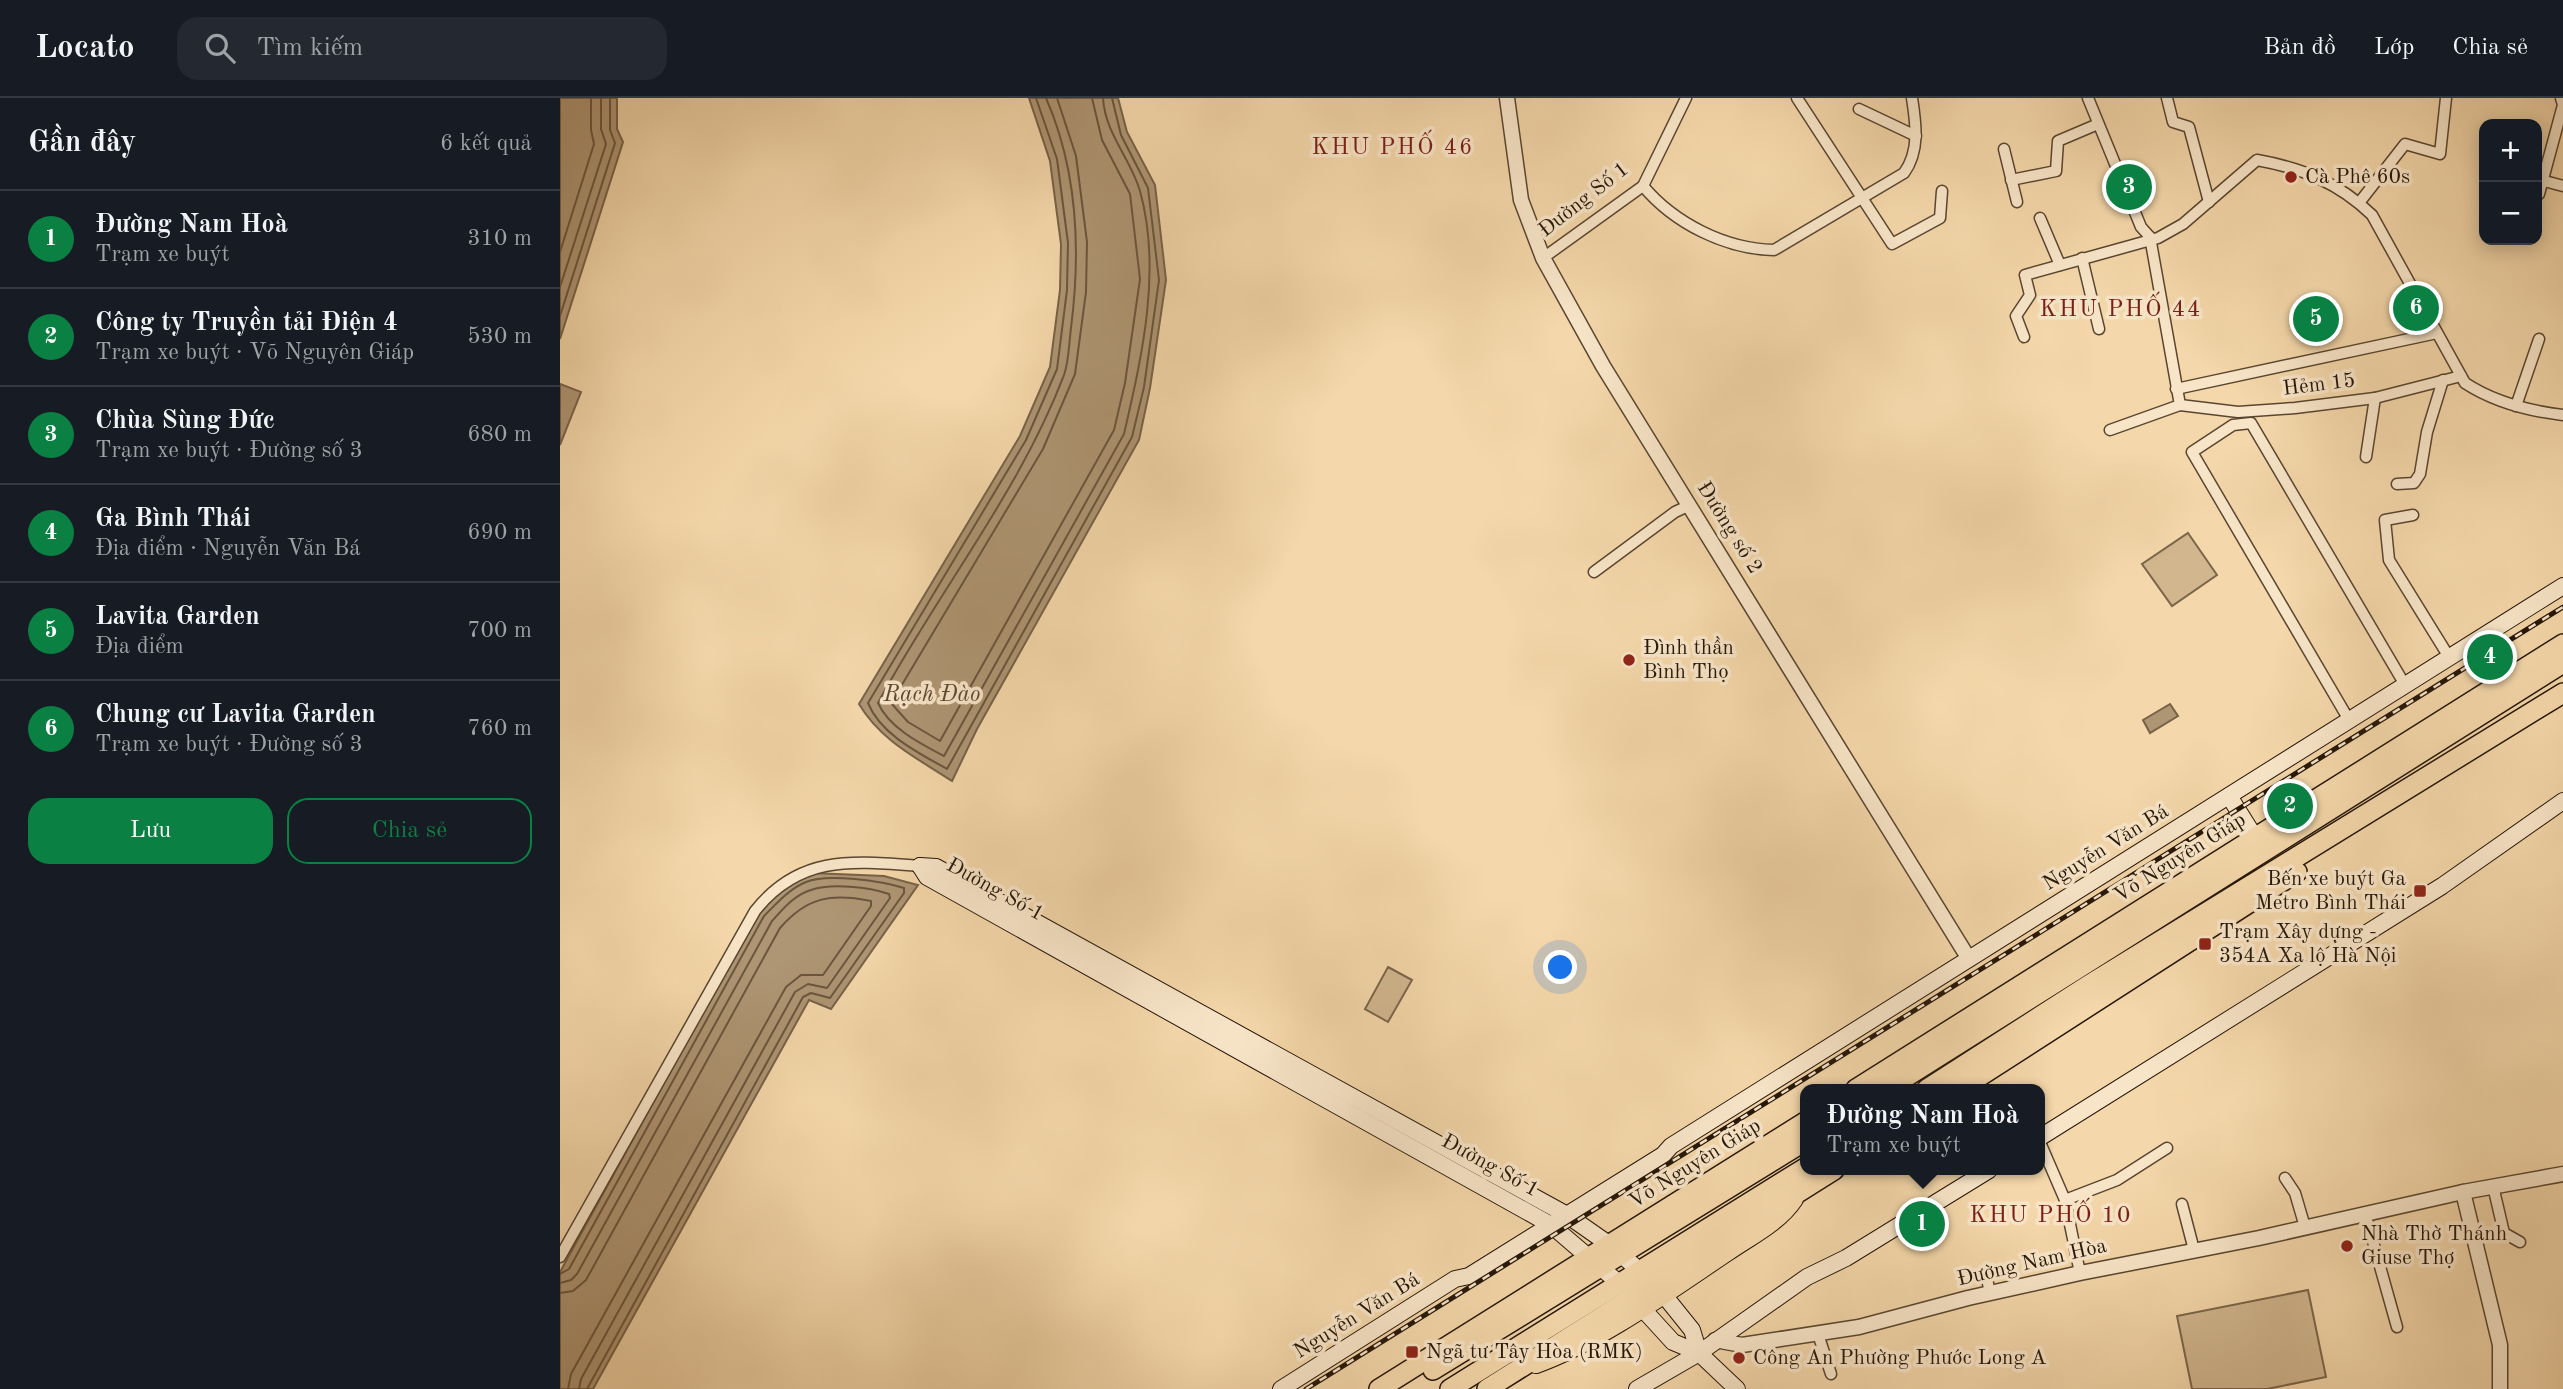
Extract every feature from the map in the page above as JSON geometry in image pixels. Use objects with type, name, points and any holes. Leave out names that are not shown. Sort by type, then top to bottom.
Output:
[{"type":"highway","name":"Võ Nguyên Giáp","points":[[1895,1084],[2563,644]]},
{"type":"highway","name":"Võ Nguyên Giáp","points":[[1864,1084],[2563,663]]},
{"type":"highway","points":[[1935,1084],[2087,986],[2563,693]]},
{"type":"highway","points":[[1967,1084],[2214,924],[2563,709]]},
{"type":"highway","name":"Võ Nguyên Giáp","points":[[1617,1250],[1800,1125]]},
{"type":"highway","name":"Võ Nguyên Giáp","points":[[1617,1250],[1800,1144]]},
{"type":"highway","points":[[1487,1389],[1638,1302],[1653,1283],[1661,1259],[1800,1171]]},
{"type":"highway","points":[[1450,1389],[1620,1284],[1653,1283],[1826,1175]]},
{"type":"highway","points":[[1698,1236],[1734,1234]]},
{"type":"highway","points":[[1379,1389],[1617,1250]]},
{"type":"highway","points":[[1402,1389],[1597,1262]]},
{"type":"main road","name":"Nguyễn Văn Bá","points":[[1281,1389],[1455,1279],[1464,1268],[1663,1155],[1671,1146],[2563,586]]},
{"type":"main road","points":[[2229,796],[2260,845]]},
{"type":"main road","points":[[2045,1135],[2442,886],[2563,801]]},
{"type":"main road","name":"Đường Số 1","points":[[920,866],[936,867],[1563,1212],[1617,1250],[1653,1283],[1692,1330],[1699,1353]]},
{"type":"main road","name":"Đường Số 1","points":[[920,866],[927,877],[1547,1222],[1597,1262],[1638,1302],[1673,1342],[1699,1353]]},
{"type":"main road","points":[[1637,1389],[1699,1353],[1807,1277],[1846,1258],[1981,1175]]},
{"type":"main road","points":[[1653,1283],[1777,1218],[1798,1193]]},
{"type":"main road","points":[[1699,1353],[1737,1389]]},
{"type":"street","name":"Đường số 2","points":[[1507,98],[1521,200],[1543,258],[1603,366],[1969,959]]},
{"type":"street","name":"Đường Số 1","points":[[1543,258],[1643,186],[1686,98]]},
{"type":"street","points":[[1797,98],[1892,244],[1940,218],[1942,191]]},
{"type":"street","points":[[1863,200],[1904,173],[1913,162],[1916,136],[1912,98]]},
{"type":"street","points":[[2088,98],[2141,227],[2150,237],[2180,405],[2110,430]]},
{"type":"street","points":[[2167,98],[2173,122],[2189,127],[2209,202]]},
{"type":"street","points":[[2359,203],[2406,144],[2440,154],[2445,98]]},
{"type":"street","points":[[2542,173],[2563,105],[2561,98]]},
{"type":"street","points":[[1859,108],[1916,136]]},
{"type":"street","points":[[2011,180],[2043,175],[2059,169],[2058,141],[2098,124]]},
{"type":"street","points":[[2004,149],[2017,202]]},
{"type":"street","points":[[2024,337],[2016,316],[2029,295],[2025,275],[2150,237],[2158,238],[2183,223],[2257,160],[2295,167],[2324,180],[2372,215],[2461,376],[2482,394],[2516,406],[2563,415]]},
{"type":"street","points":[[2542,181],[2563,186]]},
{"type":"street","name":"Đường Số 1","points":[[1643,186],[1658,204],[1706,233],[1754,250],[1774,250],[1863,200]]},
{"type":"street","points":[[2040,218],[2060,265]]},
{"type":"street","points":[[2082,258],[2099,329]]},
{"type":"street","points":[[2176,388],[2437,333]]},
{"type":"street","points":[[2516,406],[2539,339]]},
{"type":"street","name":"Hẻm 15","points":[[2180,405],[2238,412],[2375,398],[2461,376]]},
{"type":"street","points":[[2397,484],[2414,482],[2420,474],[2427,432],[2443,380]]},
{"type":"street","points":[[2367,457],[2375,398]]},
{"type":"street","points":[[2349,720],[2192,452],[2233,425],[2251,423],[2405,685]]},
{"type":"street","points":[[1594,572],[1675,512],[1690,505]]},
{"type":"street","points":[[2413,515],[2385,520],[2389,560],[2449,657]]},
{"type":"street","points":[[560,1256],[754,911],[769,893],[803,870],[863,862],[920,866]]},
{"type":"street","points":[[2066,1200],[2117,1180],[2167,1148]]},
{"type":"street","points":[[2045,1153],[2066,1200],[2080,1273]]},
{"type":"street","name":"Đường Nam Hòa","points":[[1716,1340],[1742,1345],[1859,1327],[2080,1273],[2463,1192],[2563,1174]]},
{"type":"street","points":[[2285,1178],[2295,1193],[2305,1227]]},
{"type":"street","points":[[2493,1186],[2504,1233],[2520,1242]]},
{"type":"street","points":[[2463,1192],[2500,1345],[2500,1389]]},
{"type":"street","points":[[2182,1204],[2194,1250]]},
{"type":"street","points":[[2365,1213],[2397,1327]]},
{"type":"street","points":[[1986,1274],[1990,1293]]},
{"type":"street","points":[[1818,1334],[1831,1374]]},
{"type":"shaded area","points":[[2188,533],[2217,575],[2172,606],[2142,564]]},
{"type":"shaded area","points":[[1388,967],[1412,980],[1388,1022],[1365,1009]]},
{"type":"shaded area","points":[[2308,1290],[2326,1377],[2267,1389],[2192,1389],[2177,1316]]},
{"type":"water","points":[[560,98],[617,98],[617,129],[623,142],[560,339]]},
{"type":"water","name":"Rạch Đào","points":[[1029,98],[1118,98],[1127,132],[1155,185],[1166,280],[1150,388],[1139,440],[977,729],[952,781],[889,739],[859,704],[1020,436],[1050,367],[1060,290],[1061,244],[1050,161]]},
{"type":"water","points":[[560,384],[581,392],[560,445]]},
{"type":"water","points":[[2170,704],[2178,716],[2150,733],[2143,720]]},
{"type":"water","points":[[812,873],[884,876],[918,885],[831,1009],[809,1000],[593,1389],[560,1389],[560,1272],[758,912],[777,892]]},
{"type":"railway","points":[[1306,1389],[2563,607]]},
{"type":"place","name":"Cà Phê 60s","points":[[2291,177]]},
{"type":"place","name":"Chùa Sùng Đức","points":[[2129,187]]},
{"type":"place","name":"Chung cư Lavita Garden","points":[[2416,308]]},
{"type":"place","name":"Lavita Garden","points":[[2316,319]]},
{"type":"place","name":"Ga Bình Thái","points":[[2490,657]]},
{"type":"place","name":"Đình thần Bình Thọ","points":[[1629,660]]},
{"type":"place","name":"Công ty Truyền tải Điện 4","points":[[2290,806]]},
{"type":"place","name":"Bến xe buýt Ga Metro Bình Thái","points":[[2420,891]]},
{"type":"place","name":"Trạm Xây dựng - 354A Xa lộ Hà Nội","points":[[2205,944]]},
{"type":"place","name":"Đường Nam Hoà","points":[[1922,1224]]},
{"type":"place","name":"Nhà Thờ Thánh Giuse Thợ","points":[[2347,1246]]},
{"type":"place","name":"Ngã tư Tây Hòa (RMK)","points":[[1412,1352]]},
{"type":"place","name":"Công An Phường Phước Long A","points":[[1739,1358]]},
{"type":"district","name":"KHU PHỐ 46","points":[[1393,147]]},
{"type":"district","name":"KHU PHỐ 44","points":[[2121,309]]},
{"type":"district","name":"KHU PHỐ 10","points":[[2051,1215]]}]
